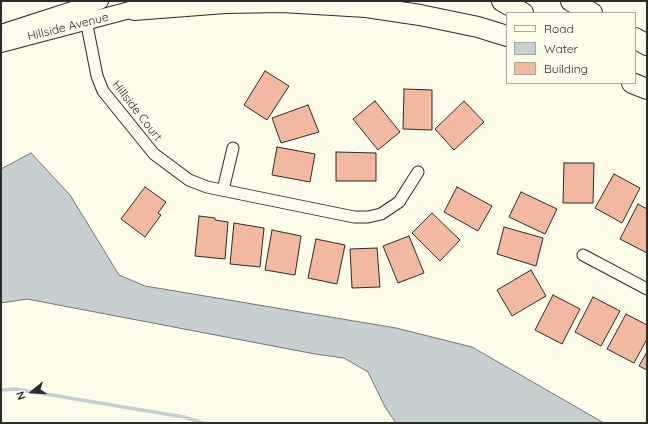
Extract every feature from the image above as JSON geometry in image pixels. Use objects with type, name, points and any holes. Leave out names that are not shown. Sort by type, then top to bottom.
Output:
[{"type":"highway","points":[[502,1],[521,12]]},
{"type":"highway","points":[[571,1],[590,12]]},
{"type":"highway","points":[[134,10],[246,3],[290,3],[366,7],[427,16],[478,27],[506,36]]},
{"type":"highway","points":[[636,39],[647,45]]},
{"type":"highway","points":[[636,78],[647,84]]},
{"type":"highway","points":[[634,84],[647,90]]},
{"type":"main road","points":[[1,33],[85,14],[100,1]]},
{"type":"main road","name":"Hillside Avenue","points":[[1,44],[85,14],[134,10],[162,1]]},
{"type":"street","name":"Hillside Court","points":[[85,14],[97,76],[103,91],[154,154],[189,180],[223,190],[354,217],[368,217],[381,214],[400,202],[418,172]]},
{"type":"street","points":[[223,190],[233,148]]},
{"type":"street","points":[[583,255],[647,289]]},
{"type":"water","points":[[31,153],[70,195],[119,275],[145,286],[396,328],[472,347],[604,423],[396,423],[385,407],[368,372],[344,358],[315,354],[27,299],[1,303],[1,169]]},
{"type":"building","points":[[265,71],[289,86],[267,120],[244,105]]},
{"type":"building","points":[[404,89],[432,90],[432,130],[403,129]]},
{"type":"building","points":[[375,101],[400,132],[378,150],[353,119]]},
{"type":"building","points":[[464,101],[484,122],[454,150],[435,129]]},
{"type":"building","points":[[308,105],[319,132],[281,143],[272,118]]},
{"type":"building","points":[[277,147],[315,154],[310,182],[272,175]]},
{"type":"building","points":[[336,152],[376,153],[376,181],[336,181]]},
{"type":"building","points":[[564,163],[594,163],[593,203],[563,203]]},
{"type":"building","points":[[614,174],[640,188],[622,223],[595,208]]},
{"type":"building","points":[[145,187],[166,202],[158,213],[161,215],[145,237],[121,219]]},
{"type":"building","points":[[457,187],[492,206],[478,231],[444,212]]},
{"type":"building","points":[[521,192],[557,209],[545,234],[509,217]]},
{"type":"building","points":[[638,204],[647,209],[647,253],[620,239]]},
{"type":"building","points":[[432,213],[460,240],[440,261],[412,233]]},
{"type":"building","points":[[199,216],[215,218],[215,220],[228,222],[225,259],[195,256]]},
{"type":"building","points":[[234,223],[264,228],[260,267],[230,264]]},
{"type":"building","points":[[504,227],[543,238],[536,266],[497,254]]},
{"type":"building","points":[[272,230],[301,236],[295,275],[265,270]]},
{"type":"building","points":[[409,236],[424,273],[398,283],[383,246]]},
{"type":"building","points":[[316,239],[345,245],[337,284],[308,278]]},
{"type":"building","points":[[377,248],[380,287],[352,288],[350,249]]},
{"type":"building","points":[[531,270],[546,296],[512,316],[497,290]]},
{"type":"building","points":[[553,295],[580,309],[562,344],[535,330]]},
{"type":"building","points":[[593,297],[620,311],[601,346],[575,332]]},
{"type":"building","points":[[626,314],[647,325],[647,339],[634,363],[607,349]]},
{"type":"building","points":[[647,352],[647,370],[639,366]]},
{"type":"waterway","points":[[1,390],[15,389],[184,417],[203,423]]}]
